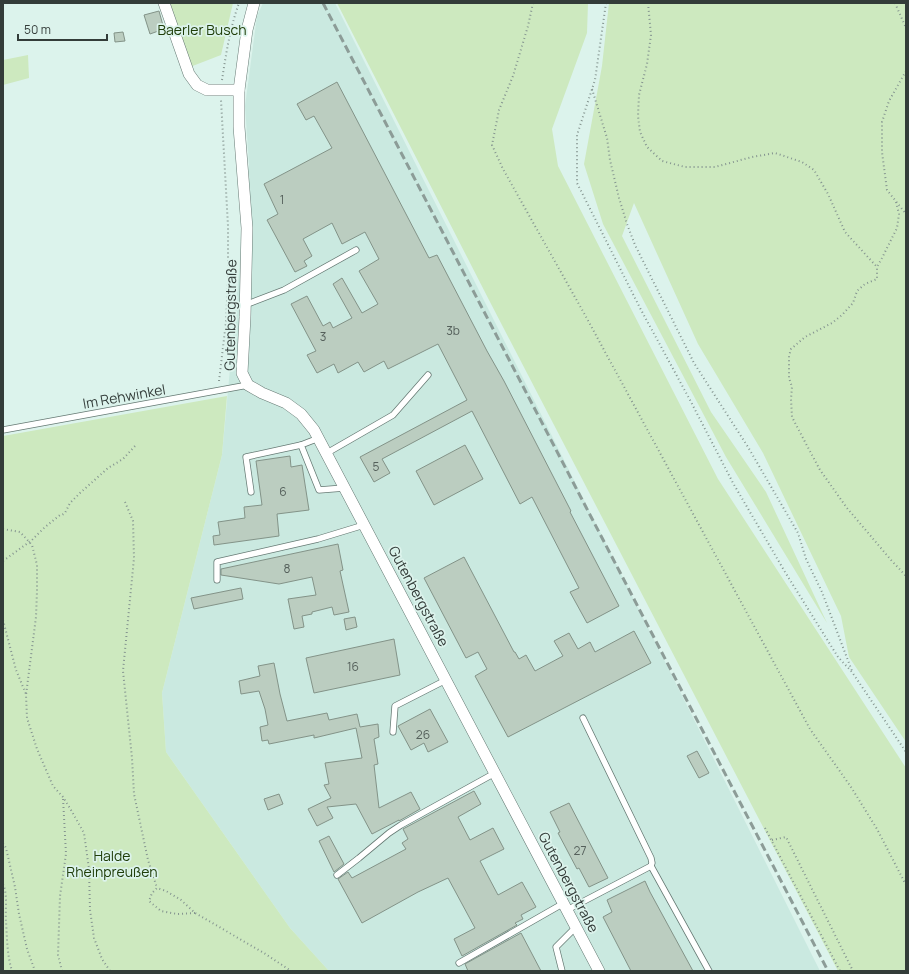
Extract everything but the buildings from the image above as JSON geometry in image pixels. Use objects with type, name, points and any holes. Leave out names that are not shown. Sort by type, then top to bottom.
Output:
[{"type":"street","points":[[164,3],[189,74],[197,85],[207,90],[239,90]]},
{"type":"street","name":"Gutenbergstraße","points":[[254,3],[247,30],[239,90],[239,128],[247,228],[242,373],[248,386],[286,404],[301,414],[319,438],[599,971]]},
{"type":"lane","points":[[245,305],[284,290],[356,250]]},
{"type":"lane","points":[[326,453],[393,415],[428,375]]},
{"type":"lane","name":"Im Rehwinkel","points":[[3,430],[248,386]]},
{"type":"lane","points":[[251,492],[246,457],[301,445],[319,438]]},
{"type":"lane","points":[[301,445],[319,490],[345,488]]},
{"type":"lane","points":[[217,580],[217,562],[318,539],[365,525]]},
{"type":"lane","points":[[393,732],[395,706],[446,680]]},
{"type":"lane","points":[[583,718],[651,858],[651,866],[709,971]]},
{"type":"lane","points":[[336,875],[401,824],[495,773]]},
{"type":"lane","points":[[459,963],[566,907],[651,866]]},
{"type":"lane","points":[[562,971],[556,947],[576,927]]},
{"type":"path","points":[[219,390],[226,322],[228,282],[228,226],[221,90],[235,12],[238,3]]},
{"type":"path","points":[[532,3],[528,26],[513,76],[499,110],[492,145],[503,169],[593,328],[810,729],[851,787],[873,823],[906,885]]},
{"type":"path","points":[[606,3],[595,80],[577,135],[577,183],[640,308],[733,483],[785,572],[838,657],[852,672],[906,752]]},
{"type":"path","points":[[648,3],[651,35],[647,64],[639,95],[638,116],[640,132],[647,147],[662,160],[686,167],[715,167],[752,157],[775,153],[802,162],[814,170],[828,194],[845,232],[877,267]]},
{"type":"path","points":[[895,3],[906,28]]},
{"type":"path","points":[[906,71],[889,101],[882,122],[882,152],[887,190],[906,214]]},
{"type":"path","points":[[592,89],[607,138],[610,160],[619,198],[635,245],[694,363],[748,447],[798,533],[806,559],[822,592],[852,672]]},
{"type":"path","points":[[896,202],[899,214],[897,228],[877,267],[877,279],[865,284],[857,291],[853,303],[842,315],[832,323],[805,337],[791,349],[789,356],[789,378],[792,387],[792,417],[820,470],[847,508],[906,576]]},
{"type":"path","points":[[3,561],[29,542],[60,515],[65,513],[70,503],[80,493],[108,468],[123,459],[136,446]]},
{"type":"path","points":[[126,502],[133,522],[134,558],[123,671],[132,758],[134,794],[148,860],[157,888]]},
{"type":"path","points":[[3,530],[20,532],[32,546],[37,565],[36,617],[26,695],[27,718],[36,749],[53,786],[63,797],[84,833],[89,869],[90,910],[94,938],[102,960],[110,971]]},
{"type":"path","points":[[3,620],[16,670],[26,695]]},
{"type":"path","points":[[62,971],[58,955],[60,896],[66,854],[63,797]]},
{"type":"path","points":[[766,828],[840,971]]},
{"type":"path","points":[[772,840],[786,837],[853,971]]},
{"type":"path","points":[[3,842],[6,848],[15,887],[19,914],[27,949],[35,971]]},
{"type":"path","points":[[3,884],[6,890],[6,921],[12,971]]},
{"type":"path","points":[[157,888],[166,891],[181,900],[195,913],[264,952],[291,971]]},
{"type":"path","points":[[157,888],[152,893],[149,901],[161,911],[177,914],[195,913]]},
{"type":"shaded area","points":[[263,3],[335,3],[820,971],[329,971],[290,928],[166,752],[162,693],[222,455],[249,164],[245,106],[257,16]]},
{"type":"green space","name":"Baerler Busch","points":[[166,3],[233,3],[221,55],[190,67]]},
{"type":"green space","points":[[337,3],[588,3],[587,33],[552,129],[558,166],[718,479],[906,768],[906,971],[838,971],[489,300]]},
{"type":"green space","points":[[609,3],[906,3],[906,742],[849,657],[841,616],[763,453],[698,344],[634,203],[622,236],[711,412],[766,492],[827,623],[726,457],[603,224],[584,164],[602,66]]},
{"type":"green space","points":[[28,55],[29,78],[3,85],[3,60]]},
{"type":"green space","name":"Halde Rheinpreußen","points":[[227,396],[222,455],[162,693],[166,752],[290,928],[329,971],[3,971],[3,436]]},
{"type":"railway","points":[[323,3],[828,971]]}]
